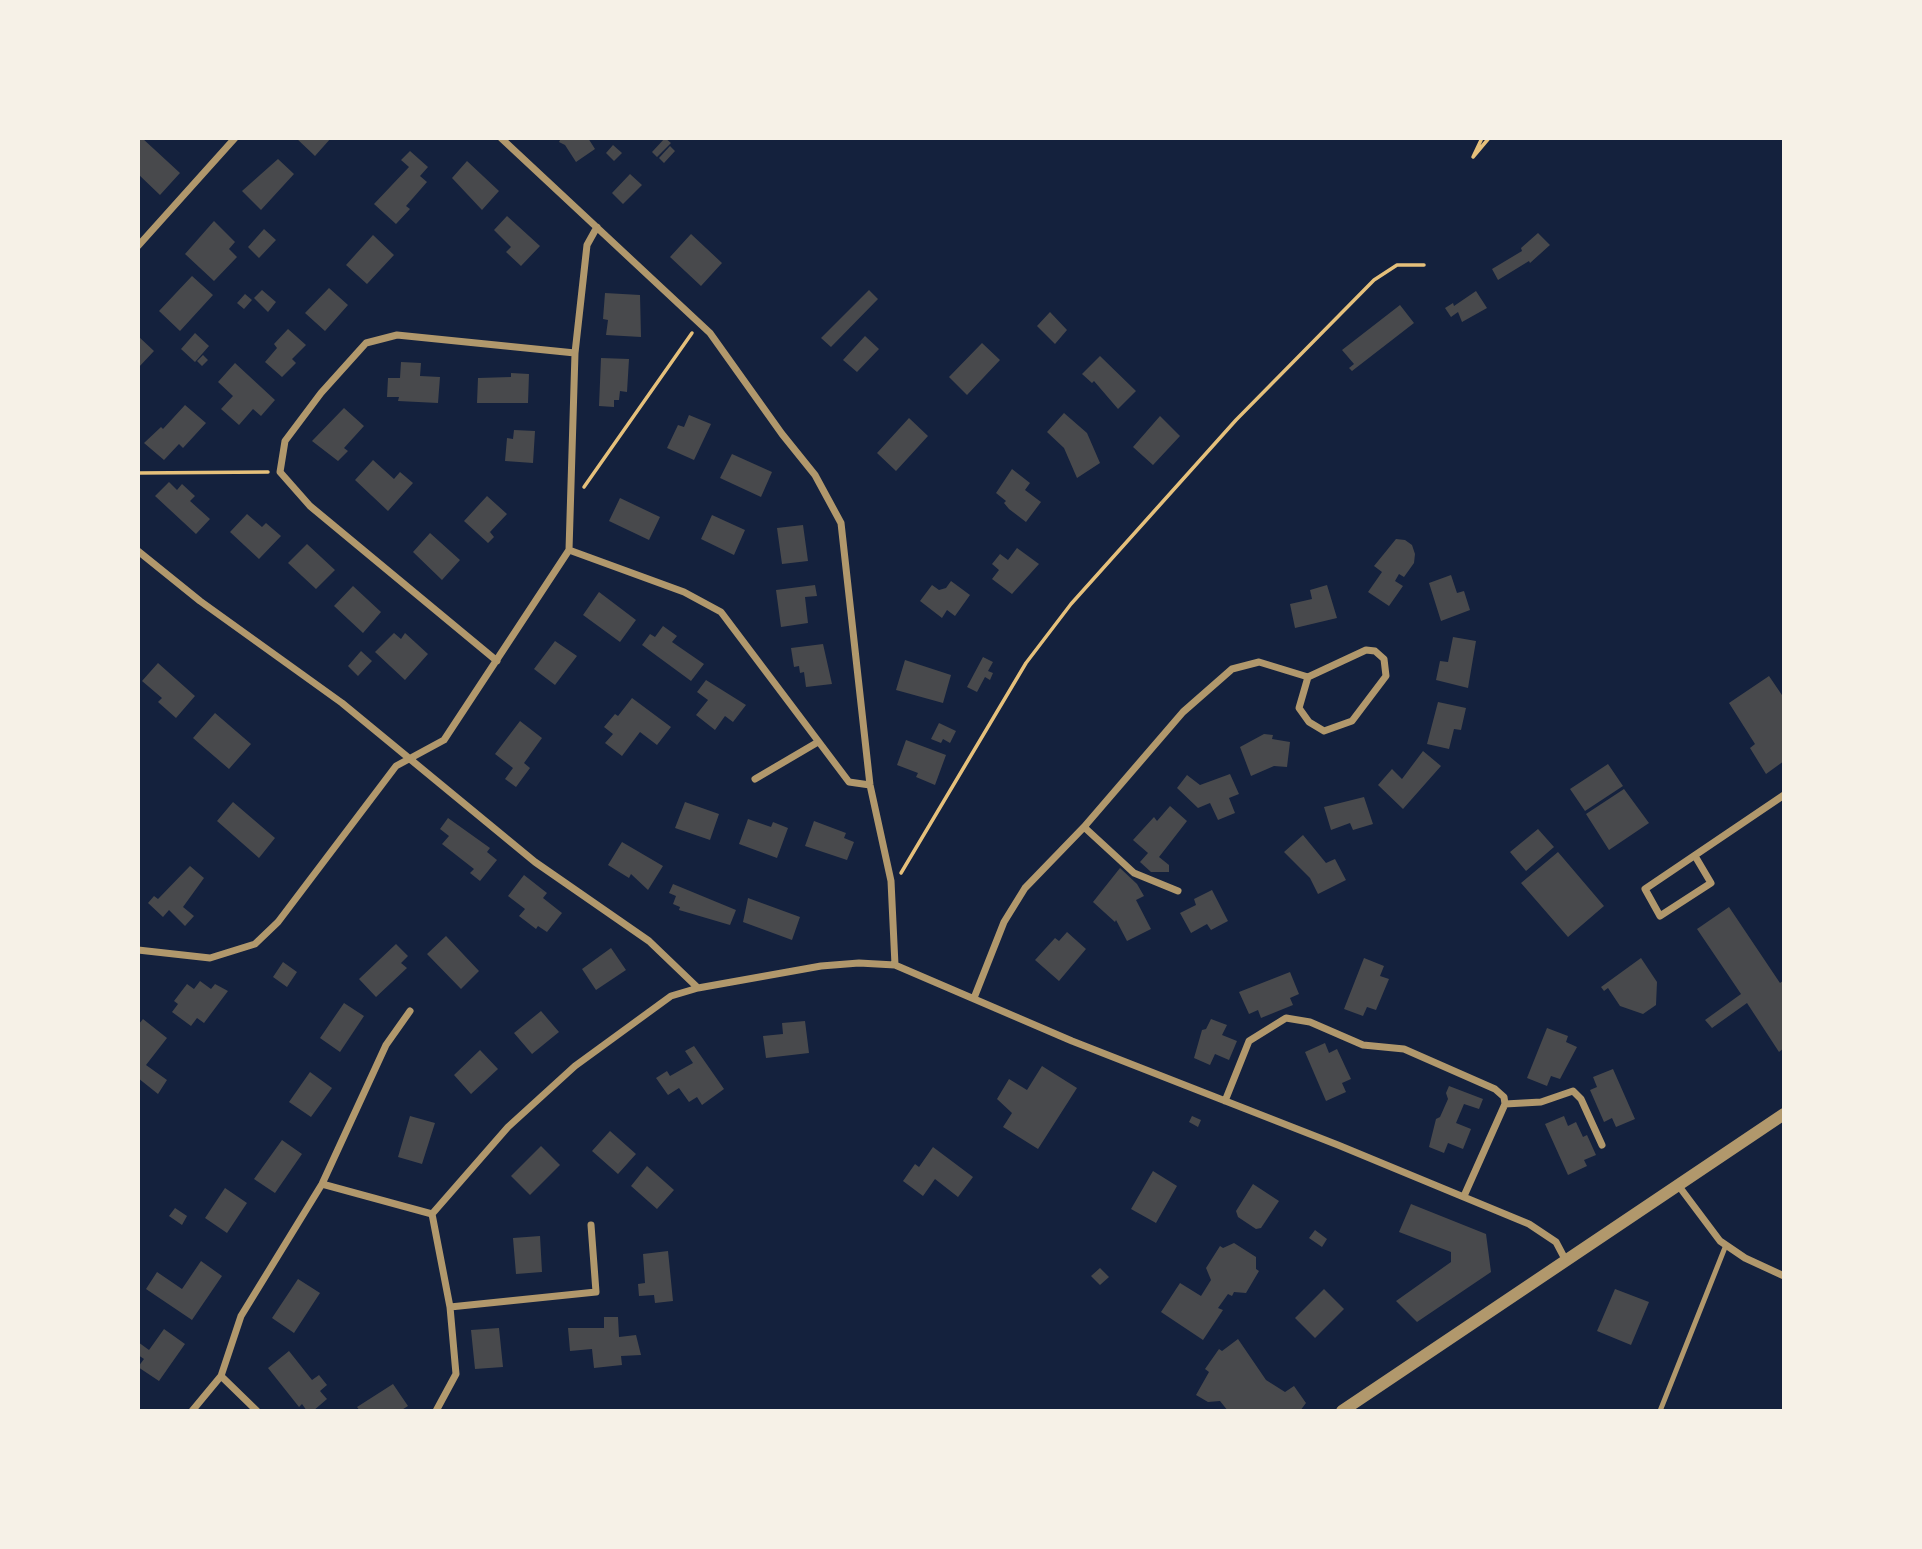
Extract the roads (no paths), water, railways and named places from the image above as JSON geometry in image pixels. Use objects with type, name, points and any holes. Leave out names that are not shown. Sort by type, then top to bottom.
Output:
[{"type":"street","points":[[138,246],[235,138]]},
{"type":"street","points":[[501,138],[699,322],[815,475],[841,523],[870,785],[891,881],[895,965]]},
{"type":"street","points":[[138,950],[210,958],[255,944],[278,922],[396,766],[444,740],[569,550],[575,353],[587,245],[597,228]]},
{"type":"street","points":[[497,661],[310,506],[280,472],[285,441],[321,393],[366,343],[397,335],[575,353]]},
{"type":"street","points":[[569,550],[684,592],[721,612],[849,782],[870,785]]},
{"type":"street","points":[[138,551],[200,601],[342,703],[408,761],[534,862],[649,941],[698,988]]},
{"type":"street","points":[[974,999],[1004,922],[1026,888],[1084,827],[1182,712],[1233,668],[1259,662],[1308,677],[1366,650],[1375,651],[1384,659],[1386,676],[1352,721],[1324,731],[1309,722],[1299,708],[1308,677]]},
{"type":"street","points":[[755,779],[818,742]]},
{"type":"street","points":[[1695,856],[1711,883],[1660,916],[1645,889],[1784,795]]},
{"type":"street","points":[[1084,827],[1134,873],[1178,891]]},
{"type":"street","points":[[432,1214],[508,1127],[575,1066],[671,996],[698,988],[859,963],[895,965],[1072,1041],[1464,1196],[1529,1224],[1556,1242],[1565,1259]]},
{"type":"street","points":[[192,1411],[221,1376],[241,1316],[322,1184],[386,1045],[410,1011]]},
{"type":"street","points":[[1225,1101],[1249,1041],[1274,1023],[1296,1018],[1363,1045],[1404,1049],[1495,1089],[1504,1097],[1505,1104],[1464,1196]]},
{"type":"street","points":[[1505,1104],[1541,1102],[1573,1091],[1581,1098],[1602,1144]]},
{"type":"street","points":[[1342,1411],[1784,1114]]},
{"type":"street","points":[[322,1184],[432,1214]]},
{"type":"street","points":[[1678,1185],[1720,1241],[1784,1276]]},
{"type":"street","points":[[432,1214],[450,1307],[456,1374],[436,1411]]},
{"type":"street","points":[[450,1307],[596,1292],[591,1225]]},
{"type":"street","points":[[221,1376],[257,1411]]},
{"type":"lane","points":[[1660,1411],[1726,1245]]}]
